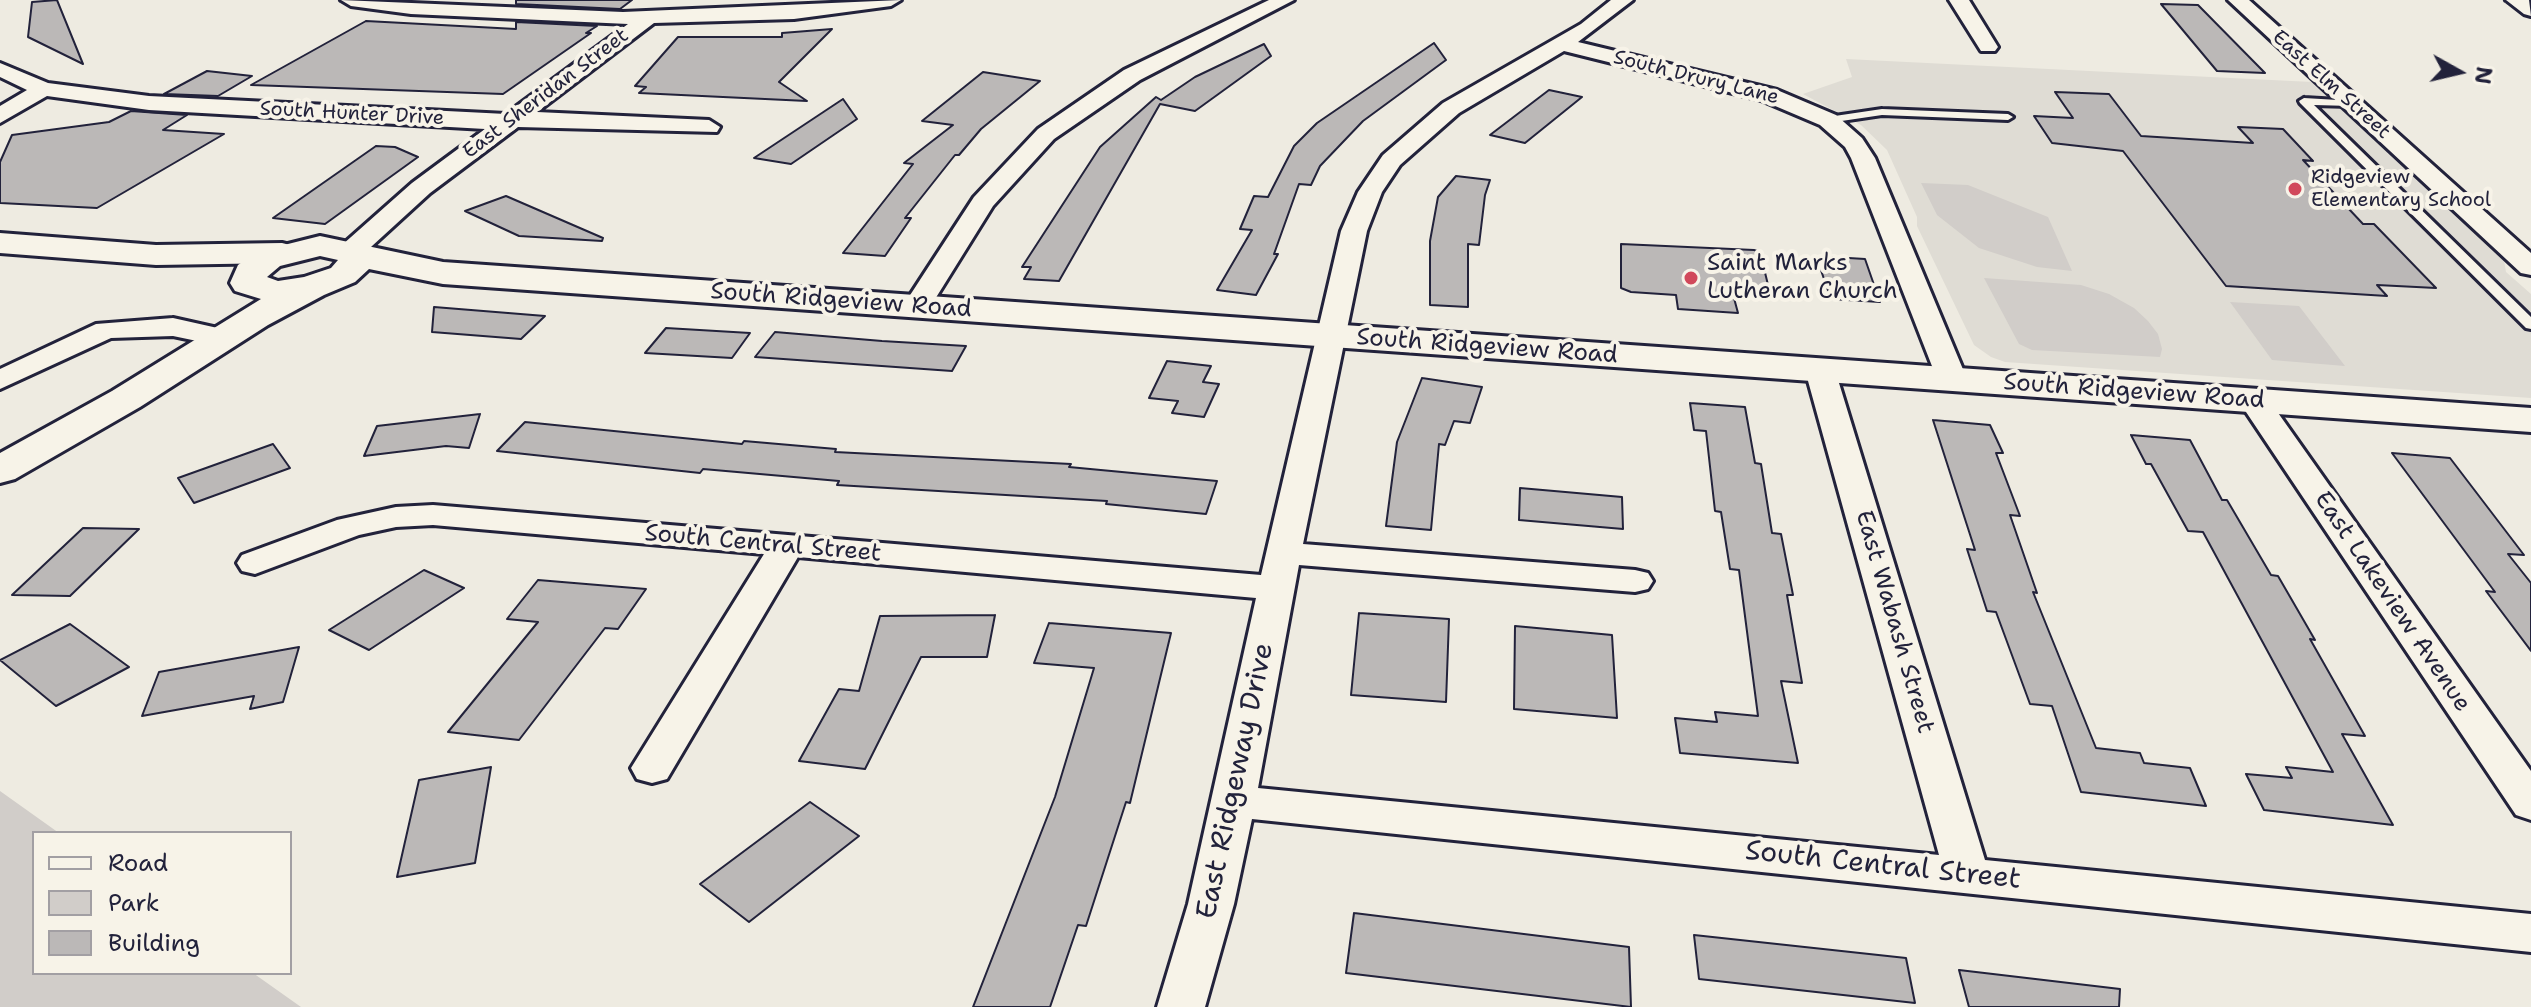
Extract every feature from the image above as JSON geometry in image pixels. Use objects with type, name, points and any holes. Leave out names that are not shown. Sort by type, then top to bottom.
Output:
[{"type":"main road","name":"South Ridgeview Road","points":[[294,250],[333,246],[354,254],[443,273],[2531,420]]},
{"type":"main road","points":[[221,337],[257,266],[294,250]]},
{"type":"main road","points":[[0,470],[126,399],[221,337],[351,269],[354,254]]},
{"type":"main road","name":"South Ridgeview Road","points":[[250,283],[276,292],[321,284],[443,273]]},
{"type":"street","points":[[351,0],[439,10],[649,17],[794,13],[891,0]]},
{"type":"street","name":"East Sheridan Street","points":[[354,254],[421,188],[671,0]]},
{"type":"street","points":[[917,306],[983,202],[1011,167],[1046,134],[1085,104],[1132,75],[1284,0]]},
{"type":"street","name":"East Ridgeway Drive","points":[[1181,1007],[1211,904],[1234,801],[1354,231],[1370,192],[1391,160],[1451,108],[1588,28],[1623,0]]},
{"type":"street","points":[[1959,0],[1988,47]]},
{"type":"street","name":"East Elm Street","points":[[2238,0],[2531,267]]},
{"type":"street","points":[[2516,0],[2531,10]]},
{"type":"street","name":"South Drury Lane","points":[[1561,44],[1769,95],[1828,120]]},
{"type":"street","name":"South Hunter Drive","points":[[0,69],[26,84],[43,89],[163,104],[709,127]]},
{"type":"street","points":[[0,116],[43,89]]},
{"type":"street","points":[[1828,120],[1854,143],[1863,158],[1952,379]]},
{"type":"street","name":"East Sheridan Street","points":[[294,250],[421,188]]},
{"type":"street","points":[[0,243],[156,255],[294,250]]},
{"type":"street","points":[[156,255],[208,265],[250,283]]},
{"type":"street","points":[[0,380],[106,330],[173,327],[221,337]]},
{"type":"street","name":"East Wabash Street","points":[[1820,370],[1967,875]]},
{"type":"street","name":"East Lakeview Avenue","points":[[2253,400],[2531,804]]},
{"type":"street","name":"South Central Street","points":[[255,563],[349,527],[396,517],[433,515],[787,546],[1280,571]]},
{"type":"street","points":[[652,768],[787,546]]},
{"type":"street","points":[[1280,571],[1635,581]]},
{"type":"street","name":"South Central Street","points":[[1234,801],[2531,933]]},
{"type":"lane","points":[[2351,103],[2304,101],[2531,325]]},
{"type":"lane","points":[[1828,120],[1882,112],[2008,117]]},
{"type":"shaded area","points":[[1846,59],[2312,82],[2504,260],[2506,272],[2531,294],[2531,398],[2005,362],[1991,357],[1974,345],[1917,226],[1917,217],[1887,150],[1861,125],[1803,94],[1852,77]]},
{"type":"green space","points":[[1921,183],[1968,185],[2048,217],[2072,271],[2037,267],[1979,248],[1937,215]]},
{"type":"green space","points":[[1984,278],[2081,285],[2109,294],[2134,308],[2148,321],[2158,334],[2162,349],[2160,357],[2032,350],[2019,344]]},
{"type":"green space","points":[[2230,302],[2299,306],[2345,366],[2272,360]]},
{"type":"green space","points":[[0,791],[56,831],[32,831],[32,975],[256,975],[301,1007],[0,1007]]},
{"type":"building","points":[[57,0],[83,64],[28,37],[32,2]]},
{"type":"building","points":[[516,0],[632,0],[620,9],[516,4]]},
{"type":"building","points":[[2161,4],[2198,5],[2265,73],[2217,71]]},
{"type":"building","points":[[366,21],[516,29],[516,22],[597,26],[503,94],[251,85]]},
{"type":"building","points":[[832,29],[779,82],[807,101],[639,93],[646,87],[635,86],[678,37],[782,37],[782,33]]},
{"type":"building","points":[[1434,43],[1446,60],[1363,121],[1320,166],[1311,185],[1299,184],[1274,254],[1278,254],[1256,295],[1217,290],[1252,230],[1240,229],[1254,196],[1268,197],[1294,146],[1317,123]]},
{"type":"building","points":[[1264,44],[1271,56],[1195,111],[1160,104],[1059,281],[1024,279],[1031,267],[1022,267],[1100,147],[1156,97],[1161,100],[1195,77]]},
{"type":"building","points":[[207,71],[252,76],[218,96],[164,94]]},
{"type":"building","points":[[983,72],[1040,81],[981,129],[959,155],[955,155],[905,218],[911,218],[885,256],[843,253],[913,164],[904,163],[953,125],[922,121]]},
{"type":"building","points":[[1549,90],[1582,97],[1525,143],[1490,135]]},
{"type":"building","name":"Ridgeview Elementary School","points":[[2055,92],[2109,94],[2141,136],[2253,143],[2238,127],[2283,129],[2313,161],[2303,160],[2363,224],[2374,224],[2436,288],[2377,285],[2387,296],[2226,286],[2123,151],[2052,143],[2034,116],[2073,118]]},
{"type":"building","points":[[843,99],[857,119],[791,164],[754,158]]},
{"type":"building","points":[[131,111],[187,115],[163,130],[224,134],[97,208],[0,203],[0,162],[12,135],[109,122]]},
{"type":"building","points":[[376,146],[395,147],[418,157],[325,224],[273,218]]},
{"type":"building","points":[[1456,176],[1490,180],[1485,195],[1479,245],[1468,244],[1468,307],[1430,305],[1430,241],[1438,197]]},
{"type":"building","points":[[506,196],[603,238],[602,241],[519,236],[465,211]]},
{"type":"building","name":"Saint Marks Lutheran Church","points":[[1621,244],[1754,250],[1760,252],[1769,289],[1731,287],[1738,313],[1678,309],[1676,295],[1631,292],[1621,288]]},
{"type":"building","points":[[1816,256],[1865,259],[1880,302],[1831,299]]},
{"type":"building","points":[[434,307],[545,316],[521,339],[432,332]]},
{"type":"building","points":[[666,328],[750,333],[732,358],[645,353]]},
{"type":"building","points":[[775,332],[966,346],[952,371],[755,357]]},
{"type":"building","points":[[1167,361],[1211,366],[1203,382],[1219,384],[1204,417],[1172,413],[1178,401],[1149,398]]},
{"type":"building","points":[[1422,378],[1482,387],[1470,423],[1454,421],[1445,445],[1439,444],[1431,530],[1386,526],[1397,442]]},
{"type":"building","points":[[1690,403],[1745,407],[1755,463],[1761,464],[1772,533],[1781,534],[1793,595],[1787,595],[1802,683],[1781,681],[1798,763],[1680,753],[1675,718],[1717,722],[1715,712],[1758,716],[1739,570],[1730,569],[1721,512],[1715,511],[1706,431],[1694,430]]},
{"type":"building","points":[[480,414],[469,448],[446,446],[364,456],[377,426]]},
{"type":"building","points":[[1933,420],[1990,425],[2003,453],[1996,453],[2020,516],[2010,515],[2037,593],[2033,592],[2096,748],[2140,753],[2144,763],[2190,768],[2206,806],[2081,792],[2052,706],[2030,704],[1996,612],[1987,611],[1967,549],[1975,550]]},
{"type":"building","points":[[525,422],[742,444],[744,441],[836,449],[835,452],[1071,464],[1069,467],[1217,481],[1206,514],[1106,504],[1107,501],[837,485],[839,481],[703,469],[700,473],[497,451]]},
{"type":"building","points":[[2131,435],[2190,440],[2222,500],[2227,500],[2271,575],[2278,576],[2315,640],[2310,639],[2365,736],[2342,734],[2393,825],[2264,810],[2246,774],[2292,778],[2286,767],[2333,772],[2203,532],[2188,531]]},
{"type":"building","points":[[273,444],[290,468],[194,503],[178,478]]},
{"type":"building","points":[[2392,453],[2450,458],[2524,555],[2508,554],[2531,583],[2531,651],[2486,591],[2495,592]]},
{"type":"building","points":[[1520,488],[1622,497],[1623,529],[1519,520]]},
{"type":"building","points":[[83,528],[139,529],[70,596],[12,595]]},
{"type":"building","points":[[424,570],[464,588],[369,650],[329,630]]},
{"type":"building","points":[[538,580],[646,589],[618,629],[605,628],[519,740],[448,732],[538,622],[507,619]]},
{"type":"building","points":[[1359,613],[1449,619],[1446,702],[1351,695]]},
{"type":"building","points":[[995,615],[987,657],[921,657],[865,769],[799,761],[839,689],[859,691],[880,616]]},
{"type":"building","points":[[1049,623],[1171,633],[1130,803],[1126,802],[1086,926],[1078,925],[1050,1007],[973,1007],[1055,797],[1094,668],[1034,663]]},
{"type":"building","points":[[70,624],[129,667],[56,706],[0,660]]},
{"type":"building","points":[[1515,626],[1612,635],[1617,718],[1514,709]]},
{"type":"building","points":[[299,647],[283,702],[250,709],[254,696],[142,716],[159,672]]},
{"type":"building","points":[[491,767],[475,863],[397,877],[419,780]]},
{"type":"building","points":[[810,802],[859,836],[749,922],[700,884]]},
{"type":"building","points":[[1354,913],[1629,947],[1631,1007],[1346,973]]},
{"type":"building","points":[[1694,935],[1906,958],[1915,1003],[1699,979]]},
{"type":"building","points":[[1959,970],[2120,989],[2119,1007],[1969,1007]]},
{"type":"place","name":"Ridgeview Elementary School","points":[[2295,189]]},
{"type":"place","name":"Saint Marks Lutheran Church","points":[[1691,278]]}]
